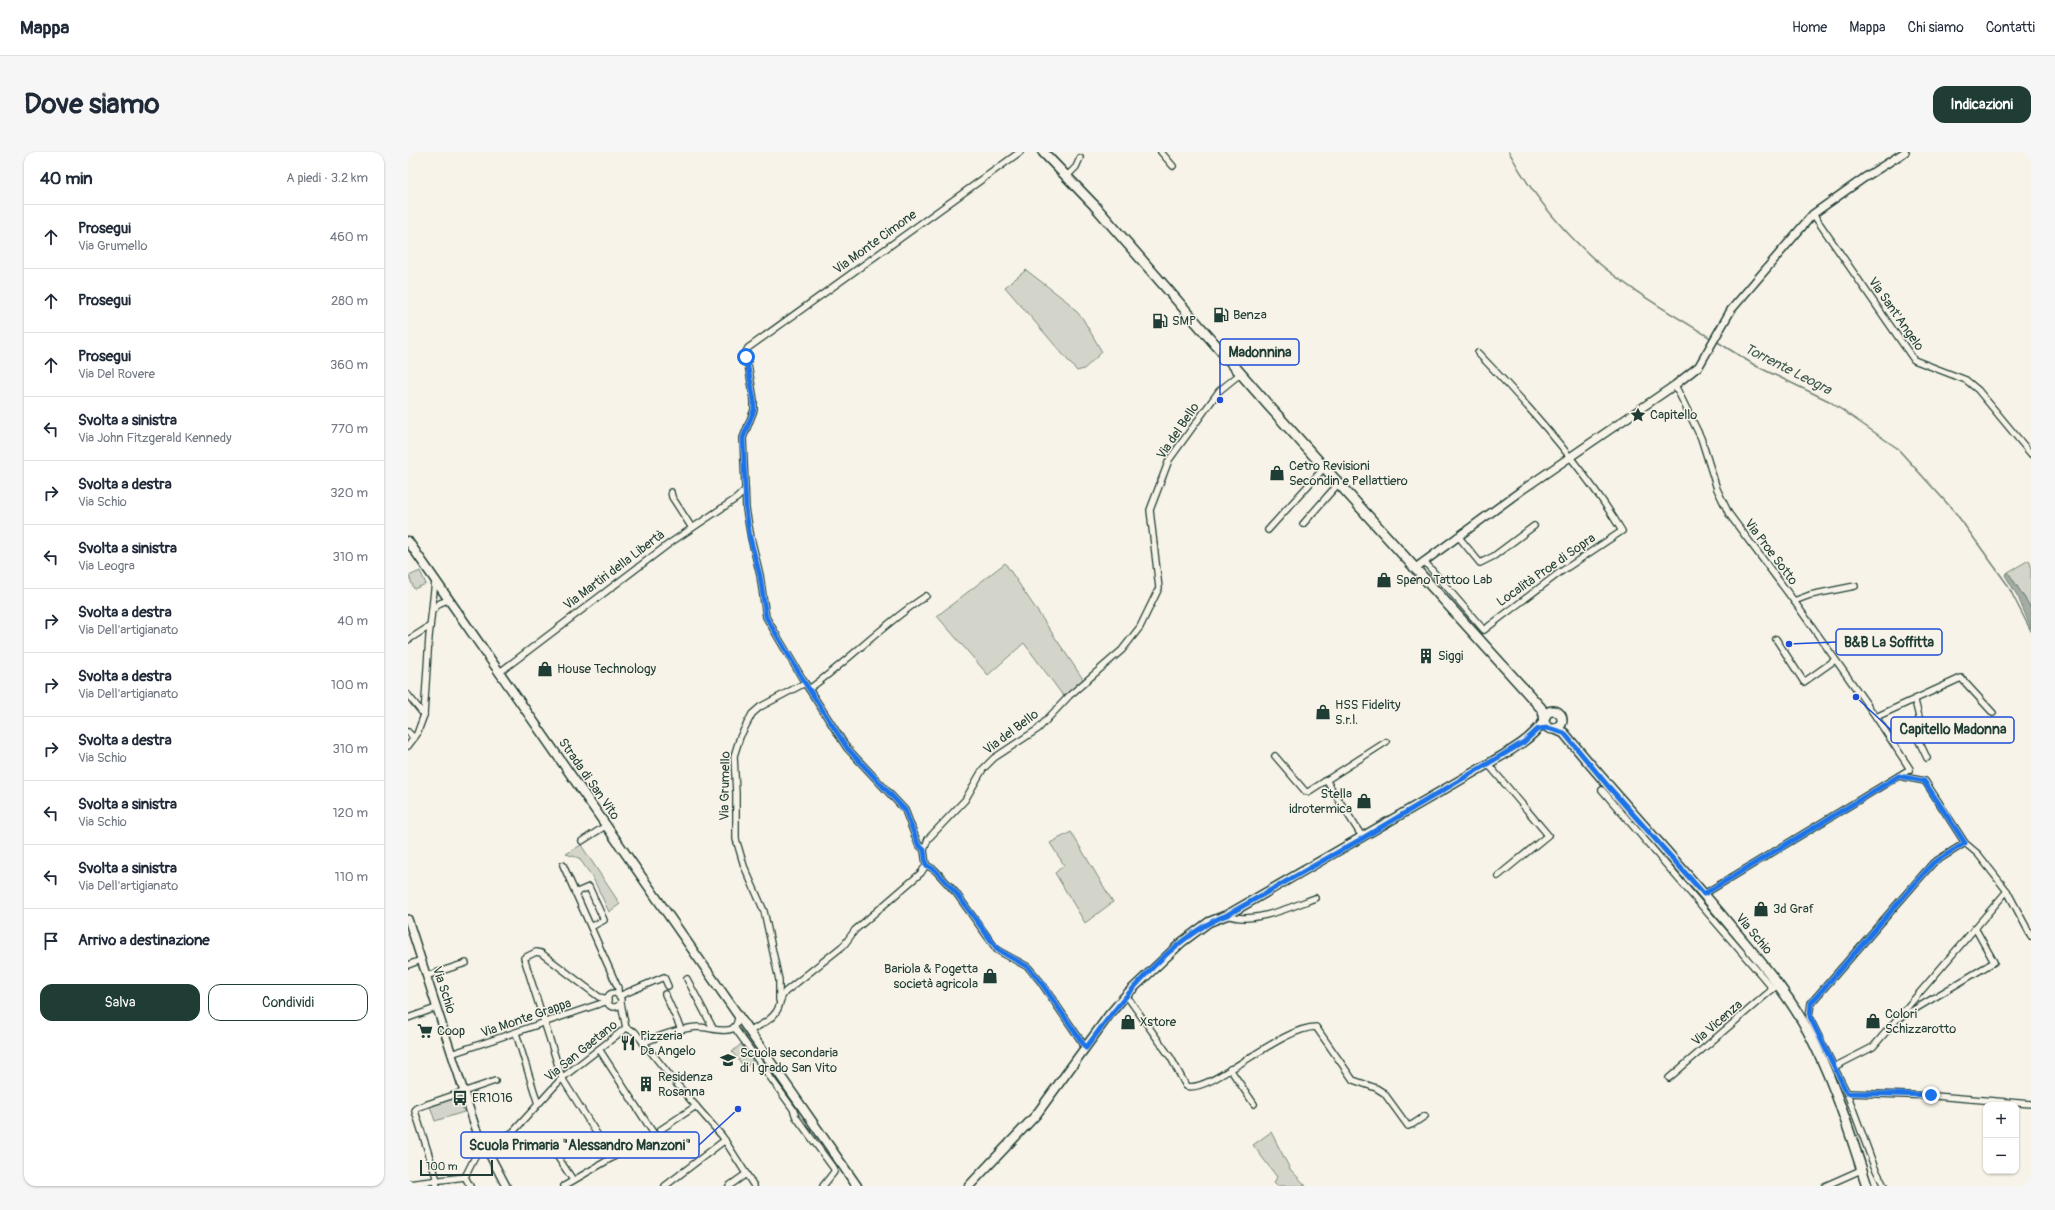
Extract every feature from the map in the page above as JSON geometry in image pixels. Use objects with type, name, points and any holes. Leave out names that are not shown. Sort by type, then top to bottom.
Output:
[{"type":"main road","name":"Via Schio","points":[[1043,152],[1094,205],[1240,374],[1704,894],[1803,1023],[1837,1094],[1867,1186]]},
{"type":"main road","name":"Strada di San Vito","points":[[408,541],[750,1032]]},
{"type":"main road","points":[[969,1186],[1036,1115],[1109,1015],[1126,995],[1182,942],[1209,922],[1227,915],[1363,838],[1488,764],[1524,742],[1550,722]]},
{"type":"main road","points":[[750,1032],[857,1186]]},
{"type":"street","name":"Via Monte Cimone","points":[[745,490],[743,438],[754,410],[754,400],[746,352],[748,348],[1020,152]]},
{"type":"street","points":[[1160,152],[1173,166]]},
{"type":"street","points":[[1414,569],[1458,536],[1675,384],[1698,366],[1706,355],[1730,310],[1813,214],[1864,178],[1905,152]]},
{"type":"street","points":[[1066,177],[1076,167],[1080,158]]},
{"type":"street","name":"Via Sant'Angelo","points":[[1813,214],[1914,360],[1966,380],[1978,390],[2031,454]]},
{"type":"street","name":"Località Proe di Sopra","points":[[1424,561],[1484,630],[1559,573],[1622,531],[1610,511],[1569,458],[1508,385],[1478,353]]},
{"type":"street","name":"Via del Bello","points":[[924,850],[928,839],[965,800],[983,769],[994,758],[1038,729],[1069,696],[1122,650],[1140,626],[1159,588],[1150,510],[1169,460],[1219,391],[1240,374]]},
{"type":"street","name":"Via Proe Sotto","points":[[1675,384],[1701,438],[1717,489],[1729,514],[1794,601],[1876,717],[1910,769],[1899,776]]},
{"type":"street","points":[[1268,530],[1324,468]]},
{"type":"street","points":[[1303,524],[1338,484]]},
{"type":"street","points":[[745,490],[750,538],[757,560],[766,617],[805,683],[847,748],[905,810],[918,844],[924,850],[926,865],[914,880],[855,930],[844,945],[785,992],[779,1000],[778,1007],[772,1017],[750,1032]]},
{"type":"street","name":"Via Martiri della Libertà","points":[[500,672],[627,575],[692,528],[737,498],[745,490]]},
{"type":"street","points":[[671,492],[672,497],[692,528]]},
{"type":"street","points":[[1458,536],[1480,564],[1494,556],[1534,526]]},
{"type":"street","points":[[408,746],[422,724],[424,715],[430,626],[435,581]]},
{"type":"street","points":[[1794,601],[1810,595],[1855,586]]},
{"type":"street","points":[[809,689],[834,671],[901,612],[926,596]]},
{"type":"street","points":[[433,600],[447,597]]},
{"type":"street","points":[[432,612],[447,597]]},
{"type":"street","points":[[408,640],[430,626]]},
{"type":"street","points":[[1776,639],[1804,682],[1835,660]]},
{"type":"street","points":[[1876,717],[1915,701],[1961,678],[1993,713]]},
{"type":"street","name":"Via Grumello","points":[[779,1000],[779,980],[764,911],[744,866],[736,839],[734,756],[740,737],[752,714],[760,707],[805,683]]},
{"type":"street","points":[[408,695],[424,715]]},
{"type":"street","points":[[1915,701],[1920,721],[1915,733],[1927,758]]},
{"type":"street","points":[[408,732],[414,738]]},
{"type":"street","points":[[1275,756],[1305,791],[1326,780],[1386,742]]},
{"type":"street","points":[[1488,764],[1548,835],[1498,876]]},
{"type":"street","points":[[1704,894],[1899,776],[1924,781],[1965,843],[1978,854],[2007,891],[2031,936]]},
{"type":"street","points":[[1326,780],[1363,838]]},
{"type":"street","name":"Via Schio","points":[[1602,790],[1776,986]]},
{"type":"street","points":[[582,842],[607,825]]},
{"type":"street","points":[[1884,1186],[1874,1166],[1847,1093],[1810,1017],[1811,1003],[1933,863],[1965,843]]},
{"type":"street","points":[[563,865],[618,988],[617,995],[621,1003],[626,1028]]},
{"type":"street","points":[[926,865],[935,870],[956,893],[998,950],[1028,967],[1040,981],[1086,1048]]},
{"type":"street","points":[[575,893],[589,887],[604,920],[591,927]]},
{"type":"street","points":[[1834,1067],[1873,1047],[2007,891]]},
{"type":"street","points":[[1227,915],[1233,918],[1262,916],[1315,898]]},
{"type":"street","name":"Via Schio","points":[[408,919],[476,1129],[506,1186]]},
{"type":"street","points":[[1897,1020],[1994,962],[1975,928]]},
{"type":"street","points":[[564,1186],[614,1157],[562,1078],[524,958],[538,952],[599,997],[609,1002],[623,1019]]},
{"type":"street","points":[[408,965],[422,960]]},
{"type":"street","points":[[426,976],[466,963]]},
{"type":"street","points":[[609,1002],[617,995],[664,977],[668,986]]},
{"type":"street","points":[[687,979],[713,1028]]},
{"type":"street","name":"Via Vicenza","points":[[1669,1078],[1776,986]]},
{"type":"street","points":[[665,994],[681,1029]]},
{"type":"street","points":[[1126,995],[1171,1058],[1186,1086],[1196,1087],[1299,1030],[1316,1027],[1353,1080],[1376,1088],[1384,1093],[1408,1126],[1425,1116]]},
{"type":"street","name":"Via Monte Grappa","points":[[451,1054],[609,1002],[616,1007],[621,1003]]},
{"type":"street","points":[[408,1018],[436,1008]]},
{"type":"street","points":[[643,1042],[681,1029],[698,1027],[723,1030],[734,1027],[736,1025],[738,1015]]},
{"type":"street","points":[[734,1027],[834,1169],[834,1172],[823,1186]]},
{"type":"street","name":"Via San Gaetano","points":[[465,1177],[475,1156],[485,1148],[513,1132],[562,1078],[626,1028],[635,1032],[725,1140],[754,1186]]},
{"type":"street","points":[[516,1033],[538,1104]]},
{"type":"street","points":[[599,1049],[654,1134]]},
{"type":"street","points":[[1230,1069],[1254,1104]]},
{"type":"street","points":[[436,1182],[415,1111],[418,1106],[495,1081]]},
{"type":"street","points":[[1847,1093],[1935,1096],[2031,1104]]},
{"type":"street","points":[[660,1130],[696,1106]]},
{"type":"street","points":[[667,1185],[725,1140]]},
{"type":"street","points":[[549,1144],[573,1180]]},
{"type":"street","points":[[1825,1186],[1861,1170]]},
{"type":"street","points":[[729,1186],[746,1174]]},
{"type":"street","points":[[408,1184],[436,1182],[465,1177],[470,1186]]},
{"type":"shaded area","points":[[1026,270],[1069,303],[1083,319],[1102,352],[1084,369],[1077,371],[1005,287]]},
{"type":"shaded area","points":[[2029,560],[2031,566],[2031,608],[2008,572]]},
{"type":"shaded area","points":[[1005,563],[1083,679],[1064,697],[1024,643],[988,675],[937,616]]},
{"type":"shaded area","points":[[420,571],[426,584],[414,589],[409,576]]},
{"type":"shaded area","points":[[2008,572],[2031,608],[2031,628],[2018,597],[2005,575]]},
{"type":"shaded area","points":[[1071,832],[1113,902],[1085,923],[1055,873],[1064,865],[1050,843]]},
{"type":"shaded area","points":[[581,845],[620,904],[609,912],[593,878],[579,858],[566,854]]},
{"type":"shaded area","points":[[741,1044],[753,1061],[745,1068],[732,1052]]},
{"type":"shaded area","points":[[459,1097],[464,1112],[435,1121],[430,1106]]},
{"type":"shaded area","points":[[1271,1132],[1290,1169],[1306,1186],[1277,1186],[1274,1183],[1277,1177],[1253,1145]]},
{"type":"waterway","name":"Torrente Leogra","points":[[1509,152],[1526,181],[1547,209],[1594,259],[1636,291],[1712,339]]},
{"type":"waterway","name":"Torrente Leogra","points":[[1716,341],[1756,366],[1829,401],[1897,448],[1955,512],[2007,584],[2031,631]]},
{"type":"place","name":"Benza","points":[[1221,315]]},
{"type":"place","name":"SMP","points":[[1160,321]]},
{"type":"place","name":"Madonnina","points":[[1220,400]]},
{"type":"place","name":"Capitello","points":[[1638,415]]},
{"type":"place","name":"Cetro Revisioni Secondin e Pellattiero","points":[[1277,473]]},
{"type":"place","name":"Speno Tattoo Lab","points":[[1384,580]]},
{"type":"place","name":"B&B La Soffitta","points":[[1789,644]]},
{"type":"place","name":"Siggi","points":[[1426,656]]},
{"type":"place","name":"House Technology","points":[[545,669]]},
{"type":"place","name":"Capitello Madonna","points":[[1856,697]]},
{"type":"place","name":"HSS Fidelity S.r.l.","points":[[1323,712]]},
{"type":"place","name":"Stella idrotermica","points":[[1364,801]]},
{"type":"place","name":"3d Graf","points":[[1761,909]]},
{"type":"place","name":"Bariola & Pogetta società agricola","points":[[990,976]]},
{"type":"place","name":"Colori Schizzarotto","points":[[1873,1021]]},
{"type":"place","name":"Xstore","points":[[1128,1022]]},
{"type":"place","name":"Coop","points":[[425,1031]]},
{"type":"place","name":"Pizzeria Da Angelo","points":[[628,1043]]},
{"type":"place","name":"Scuola secondaria di I grado San Vito","points":[[728,1060]]},
{"type":"place","name":"Residenza Rosanna","points":[[646,1084]]},
{"type":"place","name":"ER1016","points":[[460,1098]]},
{"type":"place","name":"Scuola Primaria \"Alessandro Manzoni\"","points":[[738,1109]]},
{"type":"route","points":[[746,357],[754,400],[754,410],[743,438],[746,509],[750,538],[760,576],[766,617],[805,683],[847,748],[905,810],[918,844],[924,850],[926,865],[935,870],[956,893],[992,944],[998,950],[1028,967],[1040,981],[1086,1048],[1109,1015],[1126,995],[1182,942],[1209,922],[1227,915],[1363,838],[1524,742],[1538,729],[1548,728],[1564,733],[1608,786],[1704,894],[1899,776],[1924,781],[1965,843],[1933,863],[1811,1003],[1809,1010],[1810,1017],[1847,1093],[1931,1095]]}]
